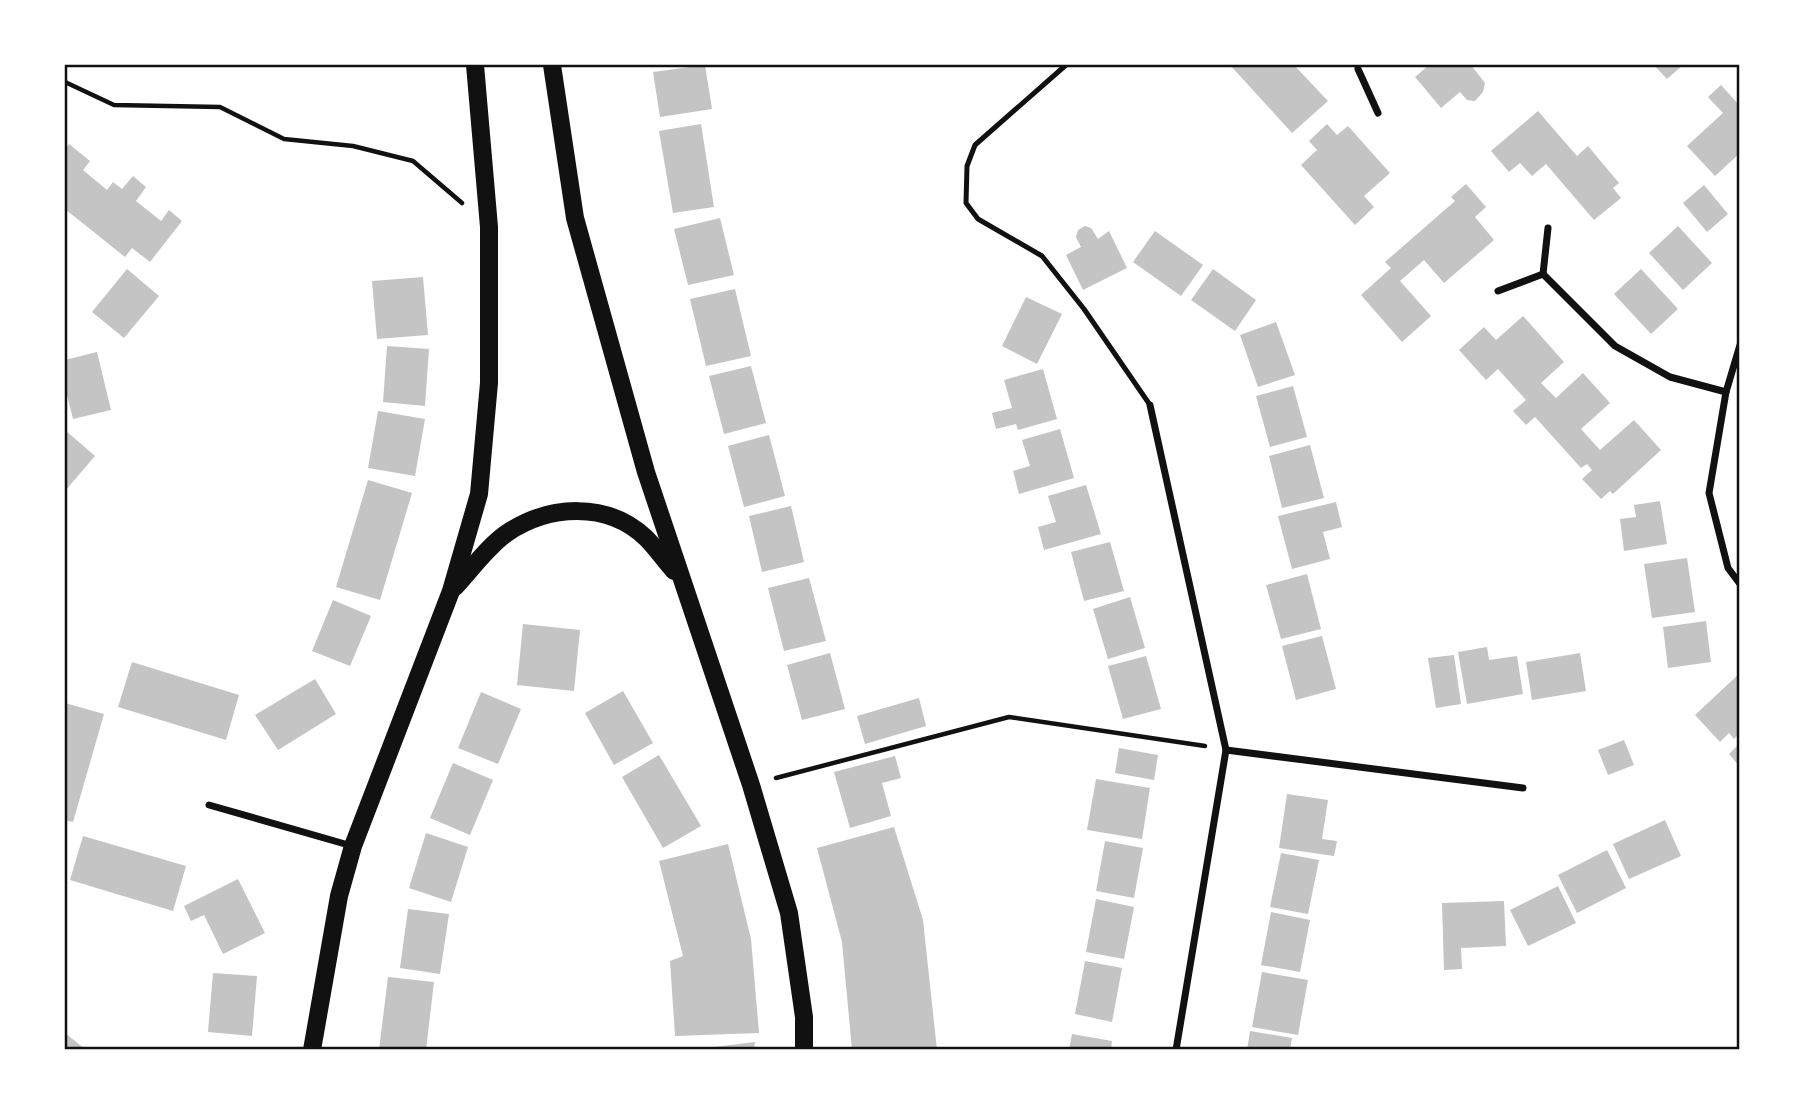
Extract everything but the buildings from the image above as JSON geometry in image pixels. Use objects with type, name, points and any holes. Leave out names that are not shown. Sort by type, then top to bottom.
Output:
[{"type":"main road","points":[[312,1050],[339,896],[353,846],[451,591],[479,494],[489,383],[489,227],[475,65]]},
{"type":"main road","points":[[552,65],[575,218],[646,472],[751,785],[789,913],[804,1017],[804,1050]]},
{"type":"main road","points":[[451,591],[505,534],[543,514],[583,510],[617,519],[645,537],[680,579]]},
{"type":"street","points":[[1358,66],[1378,113]]},
{"type":"street","points":[[1543,274],[1548,228]]},
{"type":"street","points":[[1498,291],[1543,274]]},
{"type":"street","points":[[1543,274],[1615,346],[1670,377],[1727,392]]},
{"type":"street","points":[[1740,345],[1727,392],[1709,494],[1728,568],[1740,584]]},
{"type":"street","points":[[1150,405],[1226,750],[1176,1050]]},
{"type":"street","points":[[1226,750],[1523,788]]},
{"type":"street","points":[[209,805],[353,846]]},
{"type":"lane","points":[[1066,65],[975,145],[967,166],[966,203],[978,219],[1042,256],[1084,309],[1150,405]]},
{"type":"path","points":[[65,82],[114,105],[220,107],[284,139],[353,146],[414,161],[489,227]]},
{"type":"path","points":[[751,785],[1009,717],[1226,750]]}]
